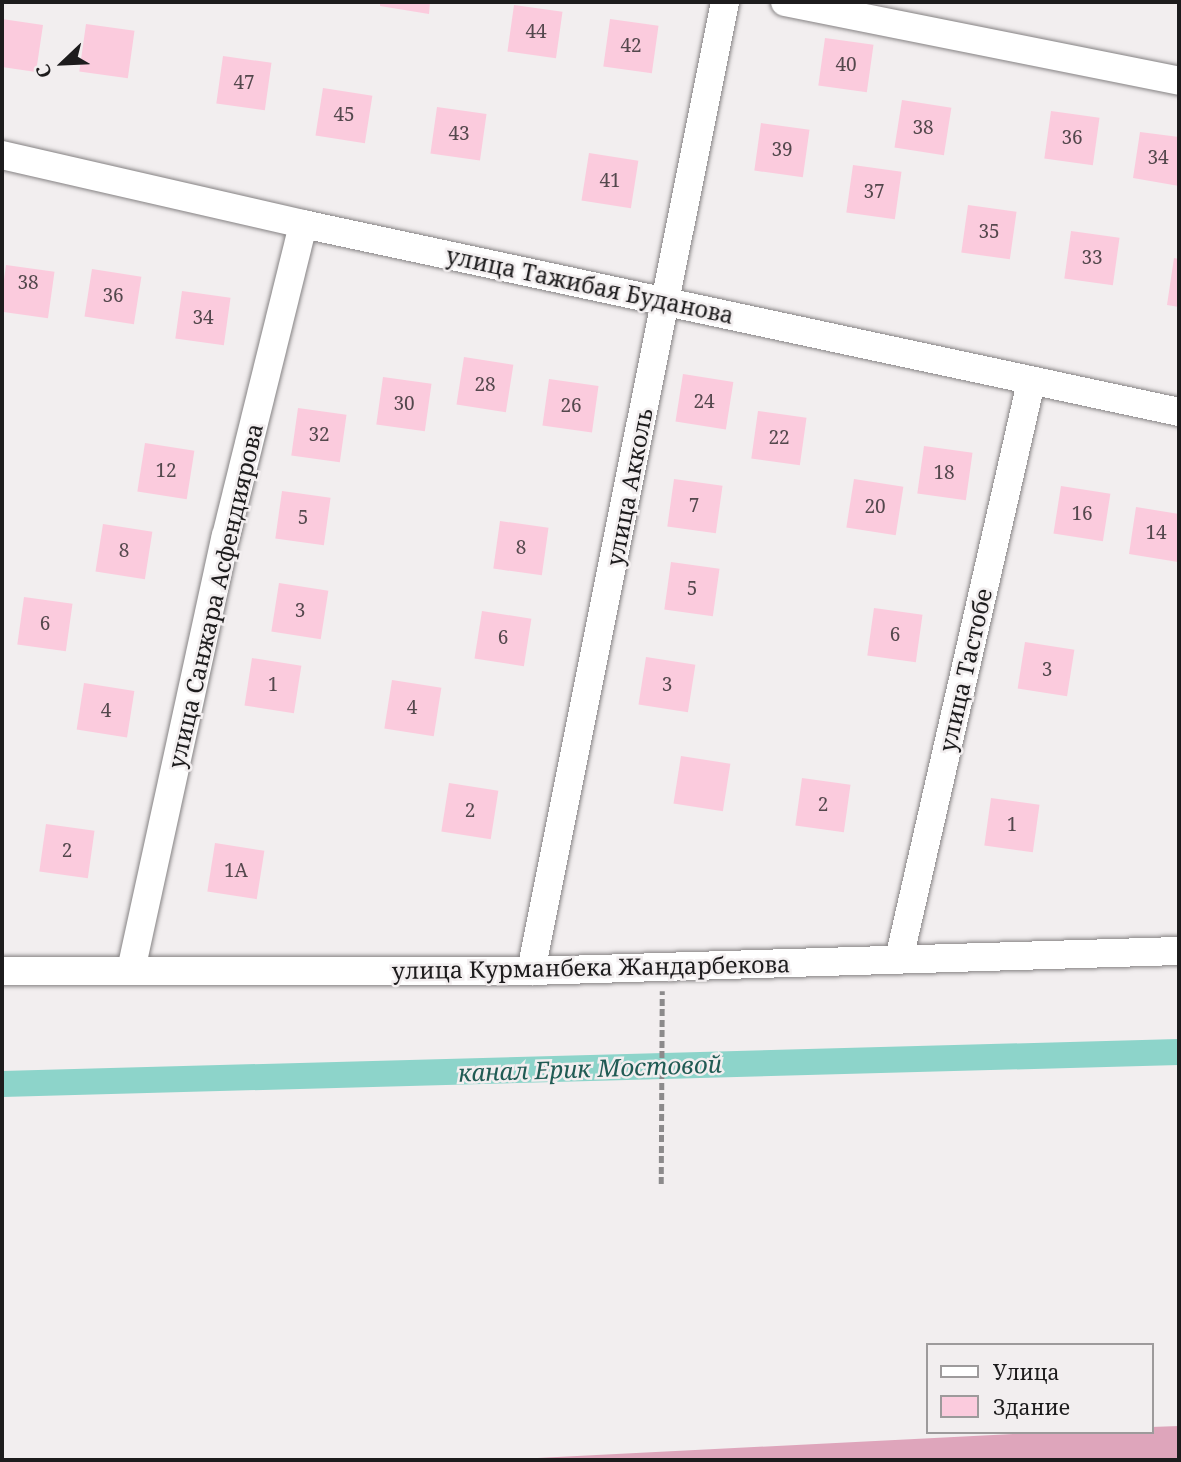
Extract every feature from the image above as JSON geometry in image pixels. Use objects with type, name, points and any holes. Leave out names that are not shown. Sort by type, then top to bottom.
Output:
[{"type":"street","name":"улица Акколь","points":[[531,971],[725,2]]},
{"type":"street","points":[[785,2],[1179,81]]},
{"type":"street","name":"улица Тажибая Буданова","points":[[2,155],[303,224],[1179,412]]},
{"type":"street","name":"улица Санжара Асфендиярова","points":[[131,970],[226,536],[303,224]]},
{"type":"street","name":"улица Тастобе","points":[[899,959],[1031,382]]},
{"type":"street","name":"улица Курманбека Жандарбекова","points":[[2,971],[663,969],[1179,951]]},
{"type":"path","points":[[661,1184],[660,1052],[663,969]]},
{"type":"shaded area","points":[[1179,1426],[1179,1460],[497,1460],[1013,1434],[1153,1434],[1153,1427]]},
{"type":"building","points":[[380,2],[430,2],[429,14],[380,6]]},
{"type":"building","points":[[514,5],[563,12],[556,58],[507,52]]},
{"type":"building","points":[[2,19],[43,25],[36,72],[2,67]]},
{"type":"building","points":[[610,19],[659,26],[652,73],[603,67]]},
{"type":"building","points":[[86,24],[135,31],[128,78],[79,72]]},
{"type":"building","points":[[825,38],[874,45],[867,92],[818,86]]},
{"type":"building","points":[[223,56],[272,63],[265,110],[216,104]]},
{"type":"building","points":[[323,88],[372,96],[365,143],[315,135]]},
{"type":"building","points":[[902,100],[951,108],[944,155],[894,147]]},
{"type":"building","points":[[437,107],[487,114],[480,161],[430,154]]},
{"type":"building","points":[[1051,111],[1100,118],[1093,165],[1044,159]]},
{"type":"building","points":[[761,123],[810,130],[803,177],[754,171]]},
{"type":"building","points":[[1140,132],[1179,137],[1179,186],[1133,178]]},
{"type":"building","points":[[589,153],[638,161],[631,208],[581,200]]},
{"type":"building","points":[[853,165],[902,172],[895,219],[846,213]]},
{"type":"building","points":[[968,205],[1017,212],[1010,259],[961,253]]},
{"type":"building","points":[[1071,231],[1120,238],[1113,285],[1064,279]]},
{"type":"building","points":[[1174,258],[1179,259],[1179,307],[1167,305]]},
{"type":"building","points":[[6,265],[55,272],[48,318],[2,312]]},
{"type":"building","points":[[92,269],[141,277],[134,324],[84,316]]},
{"type":"building","points":[[182,291],[231,298],[224,345],[175,339]]},
{"type":"building","points":[[464,357],[513,365],[506,412],[456,404]]},
{"type":"building","points":[[683,374],[733,382],[726,429],[675,421]]},
{"type":"building","points":[[383,377],[432,384],[425,431],[376,425]]},
{"type":"building","points":[[549,379],[599,386],[592,433],[542,426]]},
{"type":"building","points":[[298,408],[347,415],[340,462],[291,456]]},
{"type":"building","points":[[758,411],[807,418],[800,465],[751,459]]},
{"type":"building","points":[[145,443],[194,451],[187,499],[137,491]]},
{"type":"building","points":[[924,446],[973,453],[966,500],[917,494]]},
{"type":"building","points":[[674,479],[723,486],[716,533],[667,527]]},
{"type":"building","points":[[854,479],[903,487],[896,535],[846,527]]},
{"type":"building","points":[[1061,486],[1110,494],[1103,541],[1053,533]]},
{"type":"building","points":[[282,491],[331,498],[324,545],[275,539]]},
{"type":"building","points":[[1136,507],[1179,514],[1178,562],[1129,554]]},
{"type":"building","points":[[500,521],[549,528],[542,575],[493,569]]},
{"type":"building","points":[[103,524],[152,532],[145,579],[95,571]]},
{"type":"building","points":[[671,562],[720,569],[713,616],[664,610]]},
{"type":"building","points":[[279,583],[328,591],[321,639],[271,631]]},
{"type":"building","points":[[24,597],[73,604],[66,651],[17,645]]},
{"type":"building","points":[[874,608],[923,615],[916,662],[867,656]]},
{"type":"building","points":[[482,611],[531,619],[524,666],[474,658]]},
{"type":"building","points":[[1025,642],[1074,650],[1067,696],[1018,688]]},
{"type":"building","points":[[646,657],[695,665],[688,712],[638,704]]},
{"type":"building","points":[[252,658],[301,666],[294,713],[244,705]]},
{"type":"building","points":[[392,680],[441,688],[434,736],[384,728]]},
{"type":"building","points":[[84,683],[134,691],[127,737],[77,729]]},
{"type":"building","points":[[681,756],[730,764],[723,811],[673,803]]},
{"type":"building","points":[[802,778],[851,785],[844,832],[795,826]]},
{"type":"building","points":[[449,783],[498,791],[491,839],[441,831]]},
{"type":"building","points":[[991,798],[1040,805],[1033,852],[984,846]]},
{"type":"building","points":[[46,824],[95,831],[88,878],[39,872]]},
{"type":"building","points":[[215,843],[264,851],[257,899],[207,891]]},
{"type":"waterway","name":"канал Ерик Мостовой","points":[[2,1084],[1179,1052]]}]
